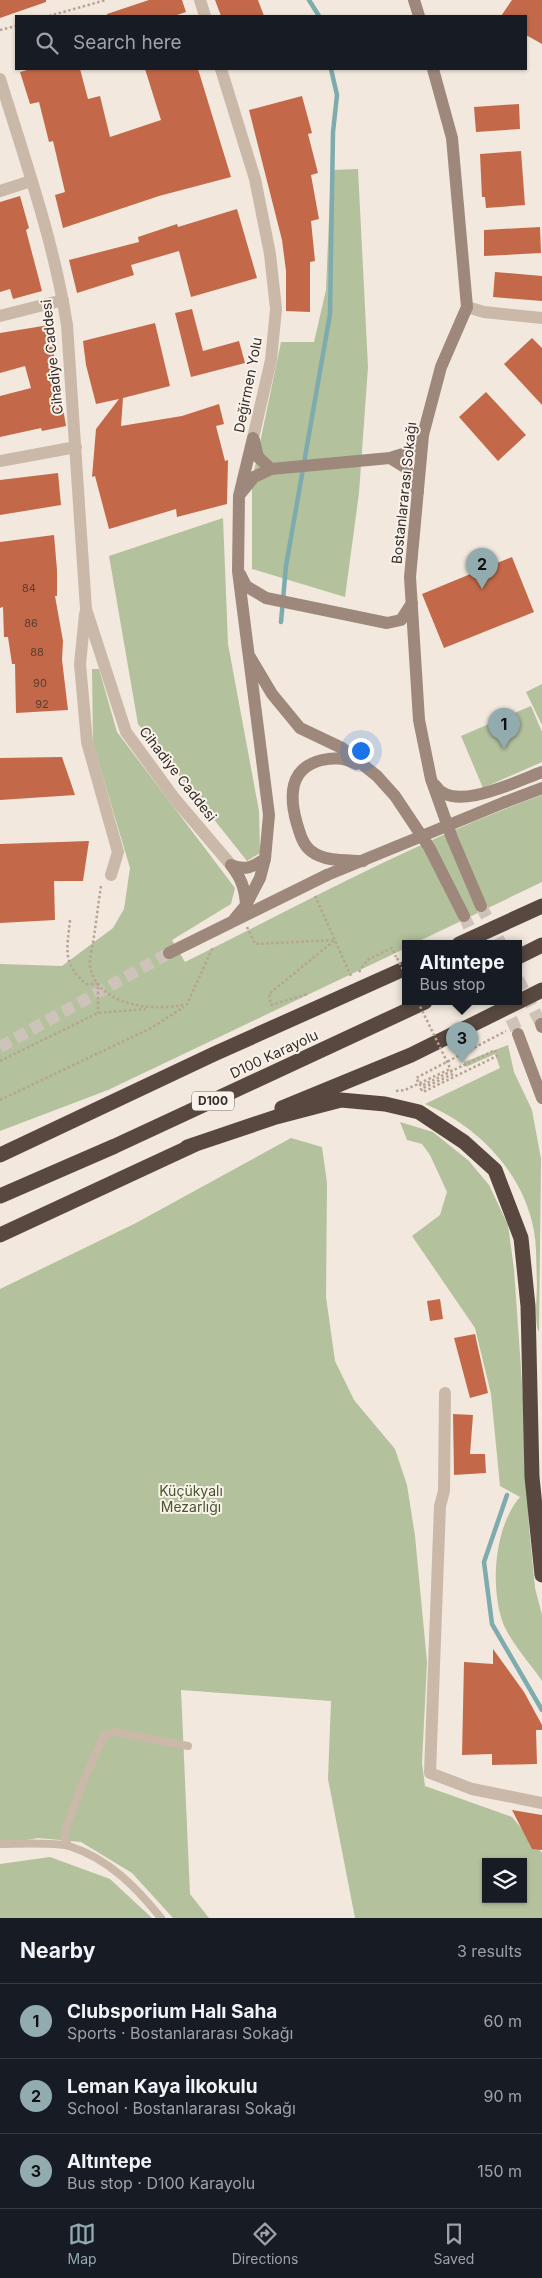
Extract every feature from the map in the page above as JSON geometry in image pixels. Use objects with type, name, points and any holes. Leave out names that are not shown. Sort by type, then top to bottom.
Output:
[{"type":"highway","points":[[468,940],[542,906]]},
{"type":"highway","points":[[522,955],[542,945]]},
{"type":"highway","name":"D100 Karayolu","points":[[0,1155],[401,963]]},
{"type":"highway","points":[[522,1000],[542,990]]},
{"type":"highway","name":"D100 Karayolu","points":[[0,1196],[115,1146],[419,1005]]},
{"type":"highway","points":[[0,1235],[186,1147],[411,1055],[512,1005]]},
{"type":"highway","points":[[186,1147],[340,1100],[386,1104],[419,1112],[464,1142],[495,1170],[521,1238],[528,1306],[532,1477],[542,1575]]},
{"type":"main road","points":[[414,0],[418,15]]},
{"type":"main road","name":"Bostanlararası Sokağı","points":[[433,70],[452,138],[467,307],[441,367],[423,435],[410,577],[418,720],[431,779],[452,838],[481,906]]},
{"type":"main road","points":[[239,496],[254,477],[271,469],[390,458],[406,453],[423,435]]},
{"type":"main road","points":[[253,438],[258,457],[271,469]]},
{"type":"main road","name":"Değirmen Yolu","points":[[236,918],[260,878],[265,859],[269,815],[238,571],[239,496],[253,438]]},
{"type":"main road","points":[[390,458],[406,468],[418,492]]},
{"type":"main road","points":[[238,571],[246,586],[266,598],[387,623],[401,620],[412,603]]},
{"type":"main road","points":[[247,651],[272,694],[300,728],[342,748],[377,776],[395,796],[429,847],[464,916]]},
{"type":"main road","points":[[363,861],[322,857],[311,851],[303,841],[294,811],[295,780],[300,772],[311,763],[339,758],[354,762],[377,776]]},
{"type":"main road","points":[[431,779],[439,793],[454,799],[474,796],[542,772]]},
{"type":"main road","points":[[169,953],[236,918],[327,875],[542,788]]},
{"type":"main road","points":[[231,865],[241,869],[250,868],[265,859]]},
{"type":"main road","points":[[231,865],[241,878],[245,891],[236,918]]},
{"type":"main road","points":[[513,1032],[542,1098]]},
{"type":"street","points":[[200,0],[205,15]]},
{"type":"street","name":"Değirmen Yolu","points":[[221,70],[255,180],[270,254],[276,309],[271,360],[253,438]]},
{"type":"street","name":"Cihadiye Caddesi","points":[[0,79],[31,181],[63,300],[67,325],[86,609],[80,664],[87,742],[118,852],[112,875]]},
{"type":"street","points":[[0,191],[31,181]]},
{"type":"street","points":[[0,316],[63,300]]},
{"type":"street","points":[[467,307],[484,312],[542,318]]},
{"type":"street","points":[[0,462],[76,447]]},
{"type":"street","name":"Cihadiye Caddesi","points":[[86,609],[126,732],[175,799],[231,865]]},
{"type":"street","points":[[445,1393],[444,1490],[440,1506],[430,1774],[472,1789],[542,1803]]},
{"type":"lane","points":[[68,1846],[64,1834],[83,1782],[104,1736],[114,1732],[188,1746]]},
{"type":"lane","points":[[0,1844],[68,1846],[116,1870],[138,1890],[161,1918]]},
{"type":"path","points":[[53,15],[106,0]]},
{"type":"path","points":[[0,30],[15,26]]},
{"type":"path","points":[[310,884],[345,963]]},
{"type":"path","points":[[98,1013],[98,984],[90,966],[101,886]]},
{"type":"path","points":[[0,1100],[151,1028],[187,1004],[236,918],[255,944],[335,940]]},
{"type":"path","points":[[70,920],[67,957],[74,973],[86,984],[98,984],[120,1000],[147,1009]]},
{"type":"path","points":[[317,991],[272,1005],[269,994],[335,940]]},
{"type":"path","points":[[358,974],[367,960],[392,948],[401,963]]},
{"type":"path","points":[[0,1061],[98,1013],[170,1009],[187,1004]]},
{"type":"path","points":[[419,1005],[450,1069],[453,1074],[422,1089],[423,1092],[497,1056],[495,1050],[460,1067],[421,1086],[416,1078],[513,1032]]},
{"type":"path","points":[[396,1091],[406,1090],[450,1069]]},
{"type":"green space","points":[[358,169],[368,367],[359,493],[345,597],[252,569],[252,481],[281,342],[314,342],[326,290],[331,170]]},
{"type":"green space","points":[[223,518],[228,644],[259,811],[260,853],[247,861],[138,724],[109,556]]},
{"type":"green space","points":[[92,669],[99,669],[117,732],[235,888],[231,904],[172,940],[185,962],[405,852],[542,795],[542,882],[421,940],[402,940],[402,950],[108,1090],[0,1131],[0,964],[62,966],[113,928],[124,909],[130,868],[93,743]]},
{"type":"green space","points":[[542,684],[542,725],[526,692]]},
{"type":"green space","points":[[531,706],[542,732],[542,762],[483,788],[461,736]]},
{"type":"green space","points":[[508,1045],[514,1072],[532,1110],[541,1159],[539,1332],[536,1317],[535,1237],[529,1210],[520,1190],[509,1171],[480,1138],[444,1113],[425,1104],[500,1068],[495,1054],[466,1067],[464,1062]]},
{"type":"green space","points":[[400,1122],[433,1132],[469,1161],[489,1185],[508,1225],[514,1269],[523,1397],[529,1527],[535,1588],[542,1615],[542,1681],[511,1638],[503,1623],[499,1608],[496,1575],[500,1541],[511,1510],[520,1497],[500,1486],[491,1394],[475,1328],[412,1236],[440,1215],[447,1192],[430,1155],[422,1144],[407,1140]]},
{"type":"green space","name":"Küçükyalı Mezarlığı","points":[[291,1138],[322,1147],[327,1183],[326,1297],[335,1361],[354,1400],[395,1449],[407,1485],[415,1536],[427,1662],[422,1763],[425,1786],[512,1817],[542,1853],[542,1918],[355,1918],[328,1779],[331,1701],[181,1690],[190,1894],[209,1918],[173,1918],[132,1873],[81,1842],[38,1838],[0,1845],[0,1289],[136,1223]]},
{"type":"green space","points":[[50,1857],[110,1879],[152,1918],[0,1918],[0,1864]]},
{"type":"building","points":[[0,0],[46,0],[46,2],[0,18]]},
{"type":"building","points":[[149,0],[182,0],[186,12],[177,15],[107,14]]},
{"type":"building","points":[[215,0],[258,0],[264,15],[221,15]]},
{"type":"building","points":[[512,0],[542,0],[542,44],[527,36],[527,15],[502,15]]},
{"type":"building","points":[[27,70],[80,70],[88,99],[100,96],[110,137],[161,120],[145,70],[198,70],[231,177],[159,196],[63,228],[55,195],[65,192],[53,141],[49,142],[39,102],[30,104],[20,72]]},
{"type":"building","points":[[302,96],[312,133],[308,134],[318,173],[311,175],[319,219],[311,221],[315,261],[310,262],[310,312],[286,311],[286,271],[282,240],[249,110]]},
{"type":"building","points":[[519,104],[520,129],[476,132],[474,107]]},
{"type":"building","points":[[521,151],[525,205],[486,208],[485,197],[482,197],[480,154]]},
{"type":"building","points":[[20,196],[29,228],[26,230],[42,291],[13,299],[10,289],[0,292],[0,202]]},
{"type":"building","points":[[237,209],[257,278],[191,297],[179,251],[131,265],[134,275],[77,293],[69,260],[139,242],[138,237],[177,224],[178,227]]},
{"type":"building","points":[[540,227],[541,253],[484,256],[484,230]]},
{"type":"building","points":[[495,272],[542,276],[542,301],[493,297]]},
{"type":"building","points":[[192,309],[203,351],[239,341],[245,363],[191,377],[175,313]]},
{"type":"building","points":[[155,323],[170,386],[123,398],[121,426],[182,416],[219,404],[224,424],[216,426],[225,461],[228,460],[227,504],[177,517],[176,509],[109,529],[95,476],[92,477],[96,429],[119,399],[96,404],[86,365],[83,341]]},
{"type":"building","points":[[49,325],[66,426],[42,431],[41,428],[0,437],[0,396],[31,388],[25,366],[0,373],[0,333]]},
{"type":"building","points":[[532,338],[542,348],[542,405],[504,364]]},
{"type":"building","points":[[486,392],[526,435],[498,461],[459,417]]},
{"type":"building","points":[[58,473],[61,505],[0,515],[0,480]]},
{"type":"building","points":[[54,535],[57,570],[57,596],[55,596],[63,641],[62,660],[68,710],[16,713],[15,664],[12,664],[8,637],[4,637],[3,607],[0,608],[0,542]]},
{"type":"building","points":[[512,557],[534,612],[444,648],[422,594]]},
{"type":"building","points":[[62,757],[75,795],[0,800],[0,758]]},
{"type":"building","points":[[89,841],[83,881],[54,881],[55,920],[0,923],[0,844]]},
{"type":"building","points":[[440,1299],[443,1319],[430,1321],[427,1301]]},
{"type":"building","points":[[475,1334],[488,1393],[470,1398],[454,1338]]},
{"type":"building","points":[[453,1414],[473,1415],[470,1454],[485,1454],[486,1473],[454,1475]]},
{"type":"building","points":[[493,1649],[524,1692],[542,1725],[542,1730],[536,1730],[537,1764],[492,1765],[492,1754],[462,1755],[464,1662],[493,1664]]},
{"type":"building","points":[[512,1810],[542,1815],[542,1850],[532,1849]]},
{"type":"waterway","points":[[309,0],[318,15]]},
{"type":"waterway","points":[[281,622],[286,566],[330,314],[333,132],[337,95],[331,70]]},
{"type":"waterway","points":[[507,1495],[484,1562],[492,1624],[542,1710]]},
{"type":"tunnel","points":[[481,906],[499,940]]},
{"type":"tunnel","points":[[464,916],[475,940]]},
{"type":"tunnel","points":[[0,1047],[169,953]]},
{"type":"tunnel","points":[[522,987],[541,1024]]},
{"type":"tunnel","points":[[505,1005],[518,1034]]},
{"type":"place","name":"Leman Kaya İlkokulu","points":[[482,589]]},
{"type":"place","name":"Clubsporium Halı Saha","points":[[504,749]]},
{"type":"place","name":"Altıntepe","points":[[462,1063]]}]
